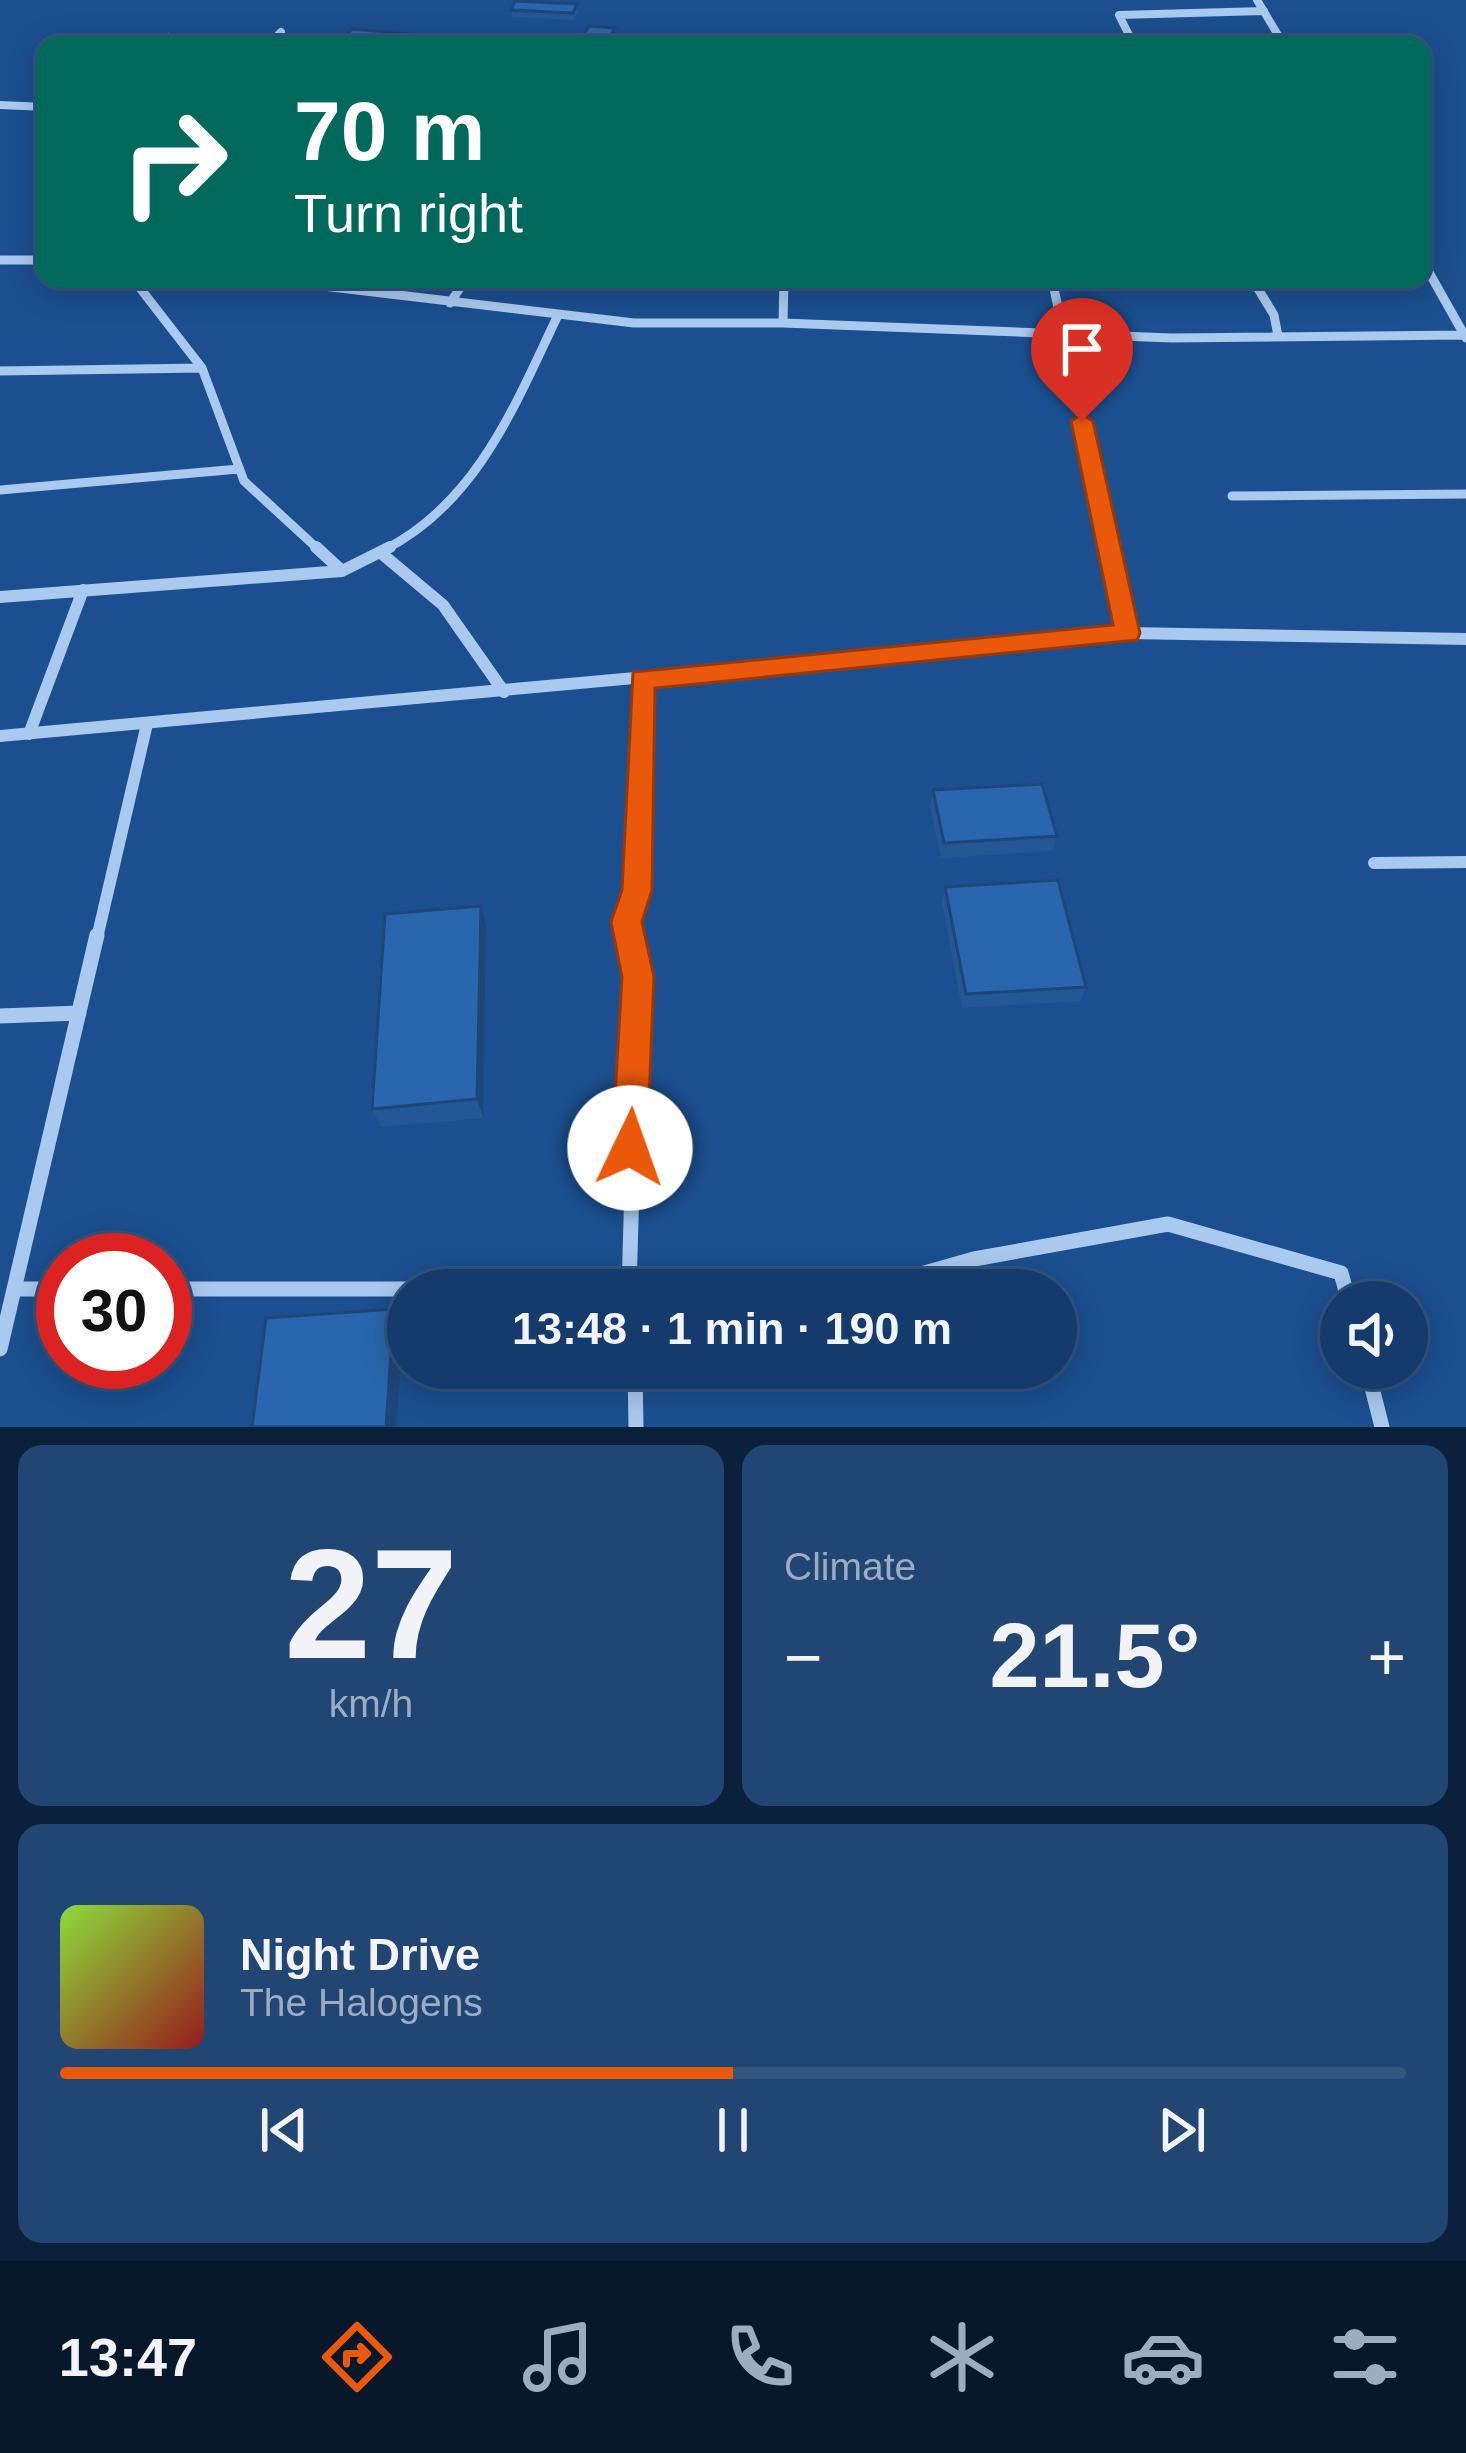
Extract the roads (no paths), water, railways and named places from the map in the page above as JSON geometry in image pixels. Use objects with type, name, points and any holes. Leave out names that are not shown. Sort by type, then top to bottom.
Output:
[{"type":"street","points":[[1257,0],[1279,36]]},
{"type":"street","points":[[1130,36],[1119,15],[1264,11]]},
{"type":"street","points":[[277,36],[281,32]]},
{"type":"street","points":[[0,105],[36,107]]},
{"type":"street","points":[[0,260],[36,260]]},
{"type":"street","points":[[334,288],[634,323],[783,323],[1064,336],[1465,336],[1431,276]]},
{"type":"street","points":[[140,288],[202,368],[244,481],[342,571]]},
{"type":"street","points":[[450,303],[460,288]]},
{"type":"street","points":[[783,323],[784,288]]},
{"type":"street","points":[[1054,288],[1127,633]]},
{"type":"street","points":[[1258,288],[1274,315],[1278,336]]},
{"type":"street","points":[[0,597],[342,571],[381,553],[422,531],[495,447],[558,314]]},
{"type":"street","points":[[0,371],[202,368]]},
{"type":"street","points":[[0,490],[239,470]]},
{"type":"street","points":[[1232,496],[1466,494]]},
{"type":"street","points":[[381,553],[443,605],[504,692]]},
{"type":"street","points":[[29,734],[83,590]]},
{"type":"street","points":[[0,736],[1127,633],[1466,639]]},
{"type":"street","points":[[630,1269],[638,977],[626,922],[637,890],[642,679]]},
{"type":"street","points":[[0,1348],[147,724]]},
{"type":"street","points":[[1374,862],[1466,862]]},
{"type":"street","points":[[0,1016],[79,1013]]},
{"type":"street","points":[[939,1269],[1168,1224],[1341,1273],[1343,1281]]},
{"type":"street","points":[[14,1288],[36,1288]]},
{"type":"street","points":[[192,1289],[387,1289]]},
{"type":"street","points":[[635,1389],[636,1427]]},
{"type":"street","points":[[1372,1389],[1382,1427]]}]
